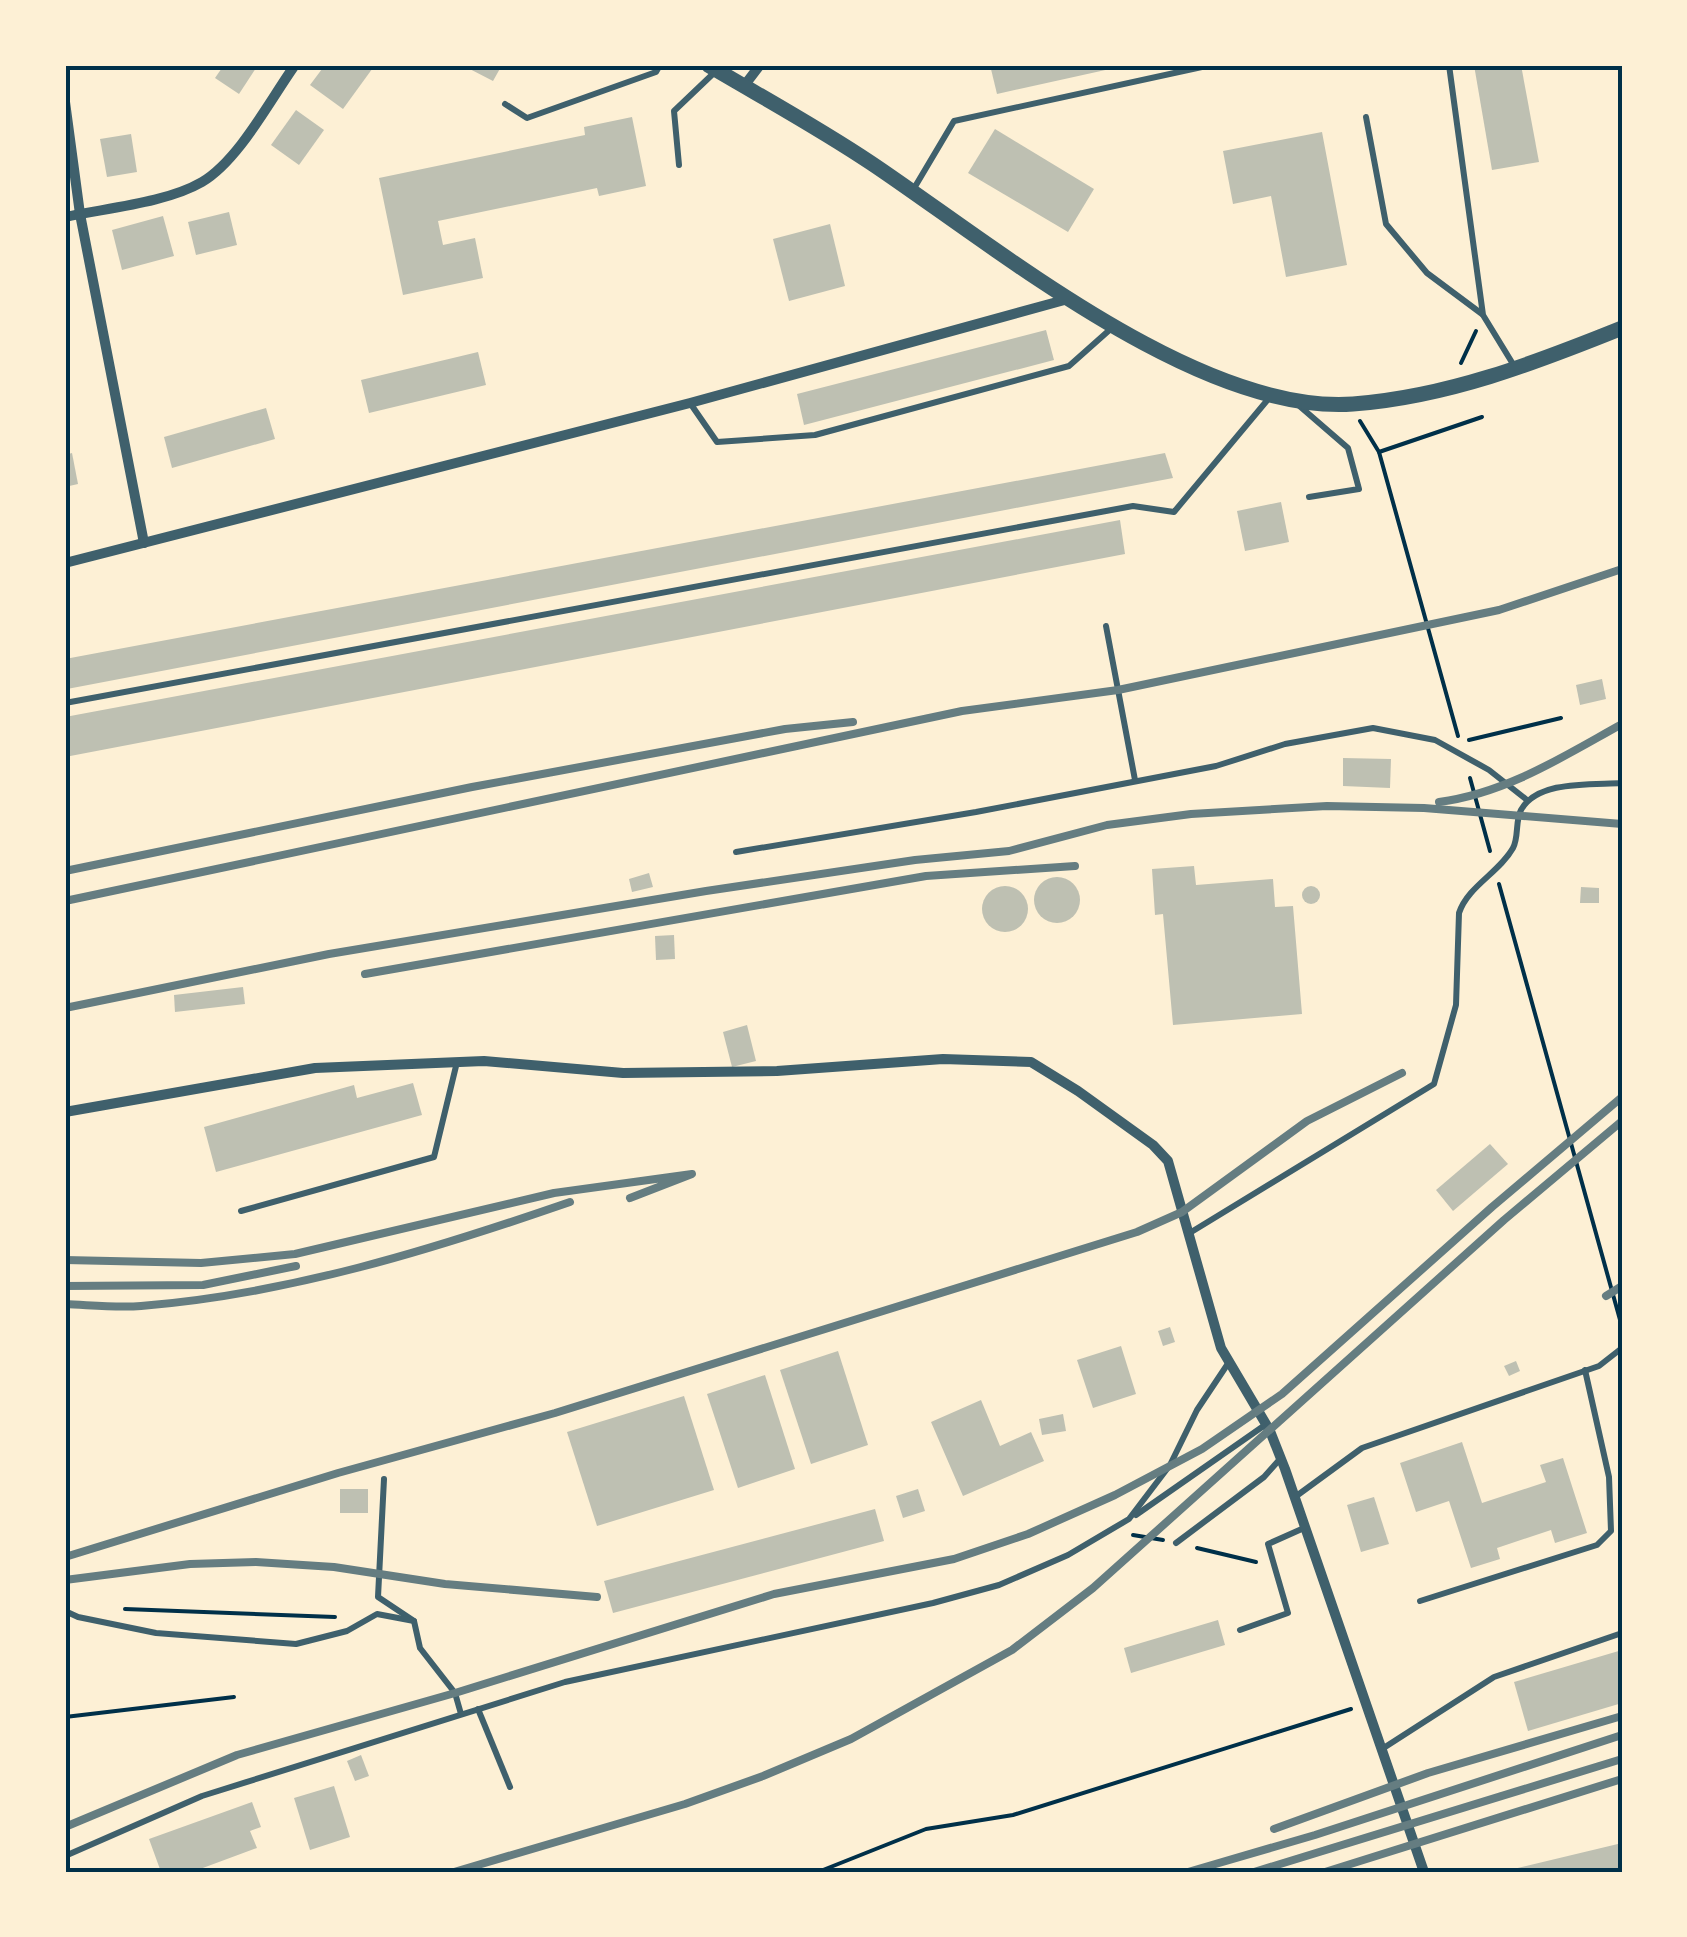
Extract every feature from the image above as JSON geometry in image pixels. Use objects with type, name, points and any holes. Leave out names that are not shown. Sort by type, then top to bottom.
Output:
[{"type":"street","points":[[65,217],[178,193],[204,181],[229,159],[295,65]]},
{"type":"street","points":[[744,86],[760,65]]},
{"type":"street","points":[[713,68],[867,160],[1070,299],[1204,374],[1270,397],[1350,404],[1444,389],[1517,370],[1622,328]]},
{"type":"street","points":[[65,102],[80,214],[144,544]]},
{"type":"street","points":[[65,563],[690,403],[1070,299]]},
{"type":"street","points":[[65,1112],[315,1068],[484,1062],[623,1072],[777,1071],[944,1059],[1032,1062],[1154,1145],[1168,1161],[1221,1348],[1266,1424],[1281,1458],[1424,1872]]},
{"type":"lane","points":[[505,104],[527,118],[656,72],[660,65]]},
{"type":"lane","points":[[912,192],[954,121],[1211,65]]},
{"type":"lane","points":[[1449,65],[1483,315]]},
{"type":"lane","points":[[679,165],[674,112],[713,68]]},
{"type":"lane","points":[[1366,117],[1386,224],[1427,273],[1483,315],[1517,370]]},
{"type":"lane","points":[[690,403],[717,442],[814,435],[1069,366],[1115,325]]},
{"type":"lane","points":[[65,703],[1133,506],[1174,512],[1270,397]]},
{"type":"lane","points":[[1291,399],[1348,448],[1359,488],[1309,497]]},
{"type":"lane","points":[[1106,626],[1135,780]]},
{"type":"lane","points":[[736,852],[1216,766],[1285,744],[1373,728],[1435,740],[1489,770],[1527,800]]},
{"type":"lane","points":[[1188,1234],[1434,1084],[1456,1005],[1459,913],[1463,900],[1514,846],[1518,815],[1527,800],[1544,790],[1622,783]]},
{"type":"lane","points":[[241,1211],[434,1158],[458,1062]]},
{"type":"lane","points":[[1604,1362],[1622,1348]]},
{"type":"lane","points":[[1295,1497],[1362,1448],[1622,1358]]},
{"type":"lane","points":[[1130,1519],[1170,1466],[1198,1410],[1229,1362]]},
{"type":"lane","points":[[1420,1600],[1597,1545],[1611,1531],[1610,1477],[1585,1370]]},
{"type":"lane","points":[[65,1856],[202,1796],[478,1708],[585,1677],[934,1603],[998,1585],[1068,1555],[1130,1519],[1266,1424]]},
{"type":"lane","points":[[1176,1543],[1264,1477],[1281,1458]]},
{"type":"lane","points":[[384,1479],[378,1597],[414,1621],[420,1648],[455,1692],[462,1714]]},
{"type":"lane","points":[[1240,1630],[1288,1613],[1268,1544],[1304,1528]]},
{"type":"lane","points":[[65,1610],[78,1618],[156,1633],[296,1644],[347,1631],[377,1614],[414,1621]]},
{"type":"lane","points":[[1381,1750],[1494,1677],[1622,1633]]},
{"type":"lane","points":[[478,1708],[510,1787]]},
{"type":"path","points":[[1461,363],[1483,315]]},
{"type":"path","points":[[1350,404],[1380,452],[1460,742],[1561,718]]},
{"type":"path","points":[[1380,452],[1482,417]]},
{"type":"path","points":[[1465,761],[1491,856]]},
{"type":"path","points":[[1496,874],[1622,1328]]},
{"type":"path","points":[[1108,1532],[1176,1543],[1274,1567]]},
{"type":"path","points":[[122,1609],[370,1618]]},
{"type":"path","points":[[65,1717],[234,1697]]},
{"type":"path","points":[[818,1872],[926,1829],[1012,1815],[1365,1704]]},
{"type":"building","points":[[224,65],[258,65],[239,94],[215,78]]},
{"type":"building","points":[[325,65],[375,65],[343,109],[310,85]]},
{"type":"building","points":[[462,65],[502,65],[493,81]]},
{"type":"building","points":[[990,65],[1119,65],[1119,67],[997,94]]},
{"type":"building","points":[[1474,65],[1521,65],[1539,162],[1492,170]]},
{"type":"building","points":[[296,110],[324,130],[299,165],[271,145]]},
{"type":"building","points":[[632,117],[646,186],[599,196],[597,188],[438,221],[443,245],[475,238],[483,278],[403,295],[379,178],[585,135],[584,127]]},
{"type":"building","points":[[995,129],[1094,189],[1068,232],[968,173]]},
{"type":"building","points":[[1322,132],[1347,265],[1286,277],[1271,196],[1233,204],[1223,151]]},
{"type":"building","points":[[131,134],[137,172],[107,177],[100,139]]},
{"type":"building","points":[[229,212],[237,245],[196,255],[188,222]]},
{"type":"building","points":[[163,216],[174,256],[122,270],[112,230]]},
{"type":"building","points":[[830,224],[845,286],[789,301],[773,239]]},
{"type":"building","points":[[1046,330],[1054,360],[804,425],[797,394]]},
{"type":"building","points":[[478,352],[486,385],[369,413],[361,380]]},
{"type":"building","points":[[266,408],[275,439],[172,468],[164,437]]},
{"type":"building","points":[[72,453],[78,484],[65,487],[65,455]]},
{"type":"building","points":[[1165,453],[1173,478],[67,689],[65,659]]},
{"type":"building","points":[[1281,502],[1289,542],[1245,551],[1237,511]]},
{"type":"building","points":[[1120,520],[1125,554],[65,757],[65,717]]},
{"type":"building","points":[[1602,679],[1606,699],[1580,705],[1576,685]]},
{"type":"building","points":[[1343,758],[1391,759],[1390,788],[1343,786]]},
{"type":"building","points":[[1194,866],[1196,885],[1273,879],[1275,907],[1293,906],[1302,1014],[1173,1025],[1163,914],[1155,915],[1152,869]]},
{"type":"building","points":[[649,873],[653,887],[632,892],[629,879]]},
{"type":"building","points":[[1057,877],[1073,884],[1080,900],[1073,916],[1057,923],[1041,916],[1034,900],[1041,884]]},
{"type":"building","points":[[1005,886],[1021,893],[1028,909],[1021,925],[1005,932],[989,925],[982,909],[989,893]]},
{"type":"building","points":[[1311,886],[1320,895],[1311,904],[1302,895]]},
{"type":"building","points":[[1581,887],[1599,888],[1599,903],[1580,903]]},
{"type":"building","points":[[674,935],[675,959],[656,960],[655,936]]},
{"type":"building","points":[[243,987],[245,1004],[175,1012],[174,995]]},
{"type":"building","points":[[747,1025],[756,1061],[732,1067],[723,1032]]},
{"type":"building","points":[[413,1083],[422,1115],[216,1172],[204,1127],[354,1085],[357,1098]]},
{"type":"building","points":[[1490,1144],[1508,1164],[1453,1211],[1436,1190]]},
{"type":"building","points":[[1170,1327],[1175,1342],[1163,1346],[1158,1331]]},
{"type":"building","points":[[1121,1346],[1136,1394],[1093,1408],[1077,1360]]},
{"type":"building","points":[[838,1351],[868,1445],[811,1464],[780,1370]]},
{"type":"building","points":[[1516,1361],[1520,1371],[1509,1376],[1504,1366]]},
{"type":"building","points":[[765,1375],[795,1469],[738,1488],[707,1394]]},
{"type":"building","points":[[684,1396],[714,1490],[597,1526],[567,1432]]},
{"type":"building","points":[[981,1400],[1000,1446],[1031,1432],[1044,1461],[963,1496],[931,1422]]},
{"type":"building","points":[[1063,1414],[1066,1431],[1042,1435],[1039,1419]]},
{"type":"building","points":[[1462,1442],[1482,1503],[1546,1482],[1540,1465],[1563,1458],[1587,1533],[1555,1543],[1551,1530],[1497,1548],[1500,1559],[1471,1568],[1449,1501],[1416,1512],[1400,1463]]},
{"type":"building","points":[[340,1489],[368,1489],[368,1513],[340,1513]]},
{"type":"building","points":[[918,1489],[925,1511],[903,1518],[896,1496]]},
{"type":"building","points":[[1374,1497],[1389,1544],[1361,1552],[1347,1505]]},
{"type":"building","points":[[875,1509],[884,1541],[613,1613],[604,1581]]},
{"type":"building","points":[[1218,1620],[1225,1645],[1131,1673],[1124,1648]]},
{"type":"building","points":[[1622,1650],[1622,1703],[1528,1731],[1514,1682]]},
{"type":"building","points":[[361,1755],[369,1776],[355,1781],[347,1761]]},
{"type":"building","points":[[334,1786],[350,1837],[310,1850],[294,1798]]},
{"type":"building","points":[[252,1802],[261,1827],[250,1831],[257,1848],[192,1872],[161,1872],[149,1839]]},
{"type":"building","points":[[1622,1843],[1622,1872],[1505,1872],[1505,1871]]},
{"type":"railway","points":[[65,901],[962,711],[1118,690],[1499,610],[1622,569]]},
{"type":"railway","points":[[65,871],[472,787],[785,729],[853,722]]},
{"type":"railway","points":[[1439,802],[1511,782],[1622,724]]},
{"type":"railway","points":[[65,1008],[329,954],[706,891],[915,860],[1009,851],[1107,825],[1191,814],[1327,806],[1424,808],[1622,824]]},
{"type":"railway","points":[[365,974],[926,876],[1075,866]]},
{"type":"railway","points":[[65,1557],[338,1473],[555,1413],[1137,1232],[1182,1212],[1307,1121],[1402,1073]]},
{"type":"railway","points":[[65,1827],[237,1755],[455,1693],[774,1594],[954,1559],[1028,1534],[1115,1495],[1202,1449],[1282,1394],[1622,1097]]},
{"type":"railway","points":[[454,1872],[685,1804],[763,1776],[851,1739],[1012,1650],[1093,1588],[1504,1220],[1622,1121]]},
{"type":"railway","points":[[65,1260],[201,1263],[295,1254],[554,1193],[692,1174],[630,1198]]},
{"type":"railway","points":[[65,1304],[141,1306],[251,1291],[359,1268],[570,1202]]},
{"type":"railway","points":[[65,1286],[203,1285],[296,1266]]},
{"type":"railway","points":[[1606,1296],[1622,1286]]},
{"type":"railway","points":[[65,1580],[190,1564],[256,1562],[597,1597]]},
{"type":"railway","points":[[1274,1829],[1428,1773],[1622,1716]]},
{"type":"railway","points":[[1188,1872],[1622,1735]]},
{"type":"railway","points":[[1254,1872],[1622,1759]]},
{"type":"railway","points":[[1325,1872],[1622,1779]]}]
